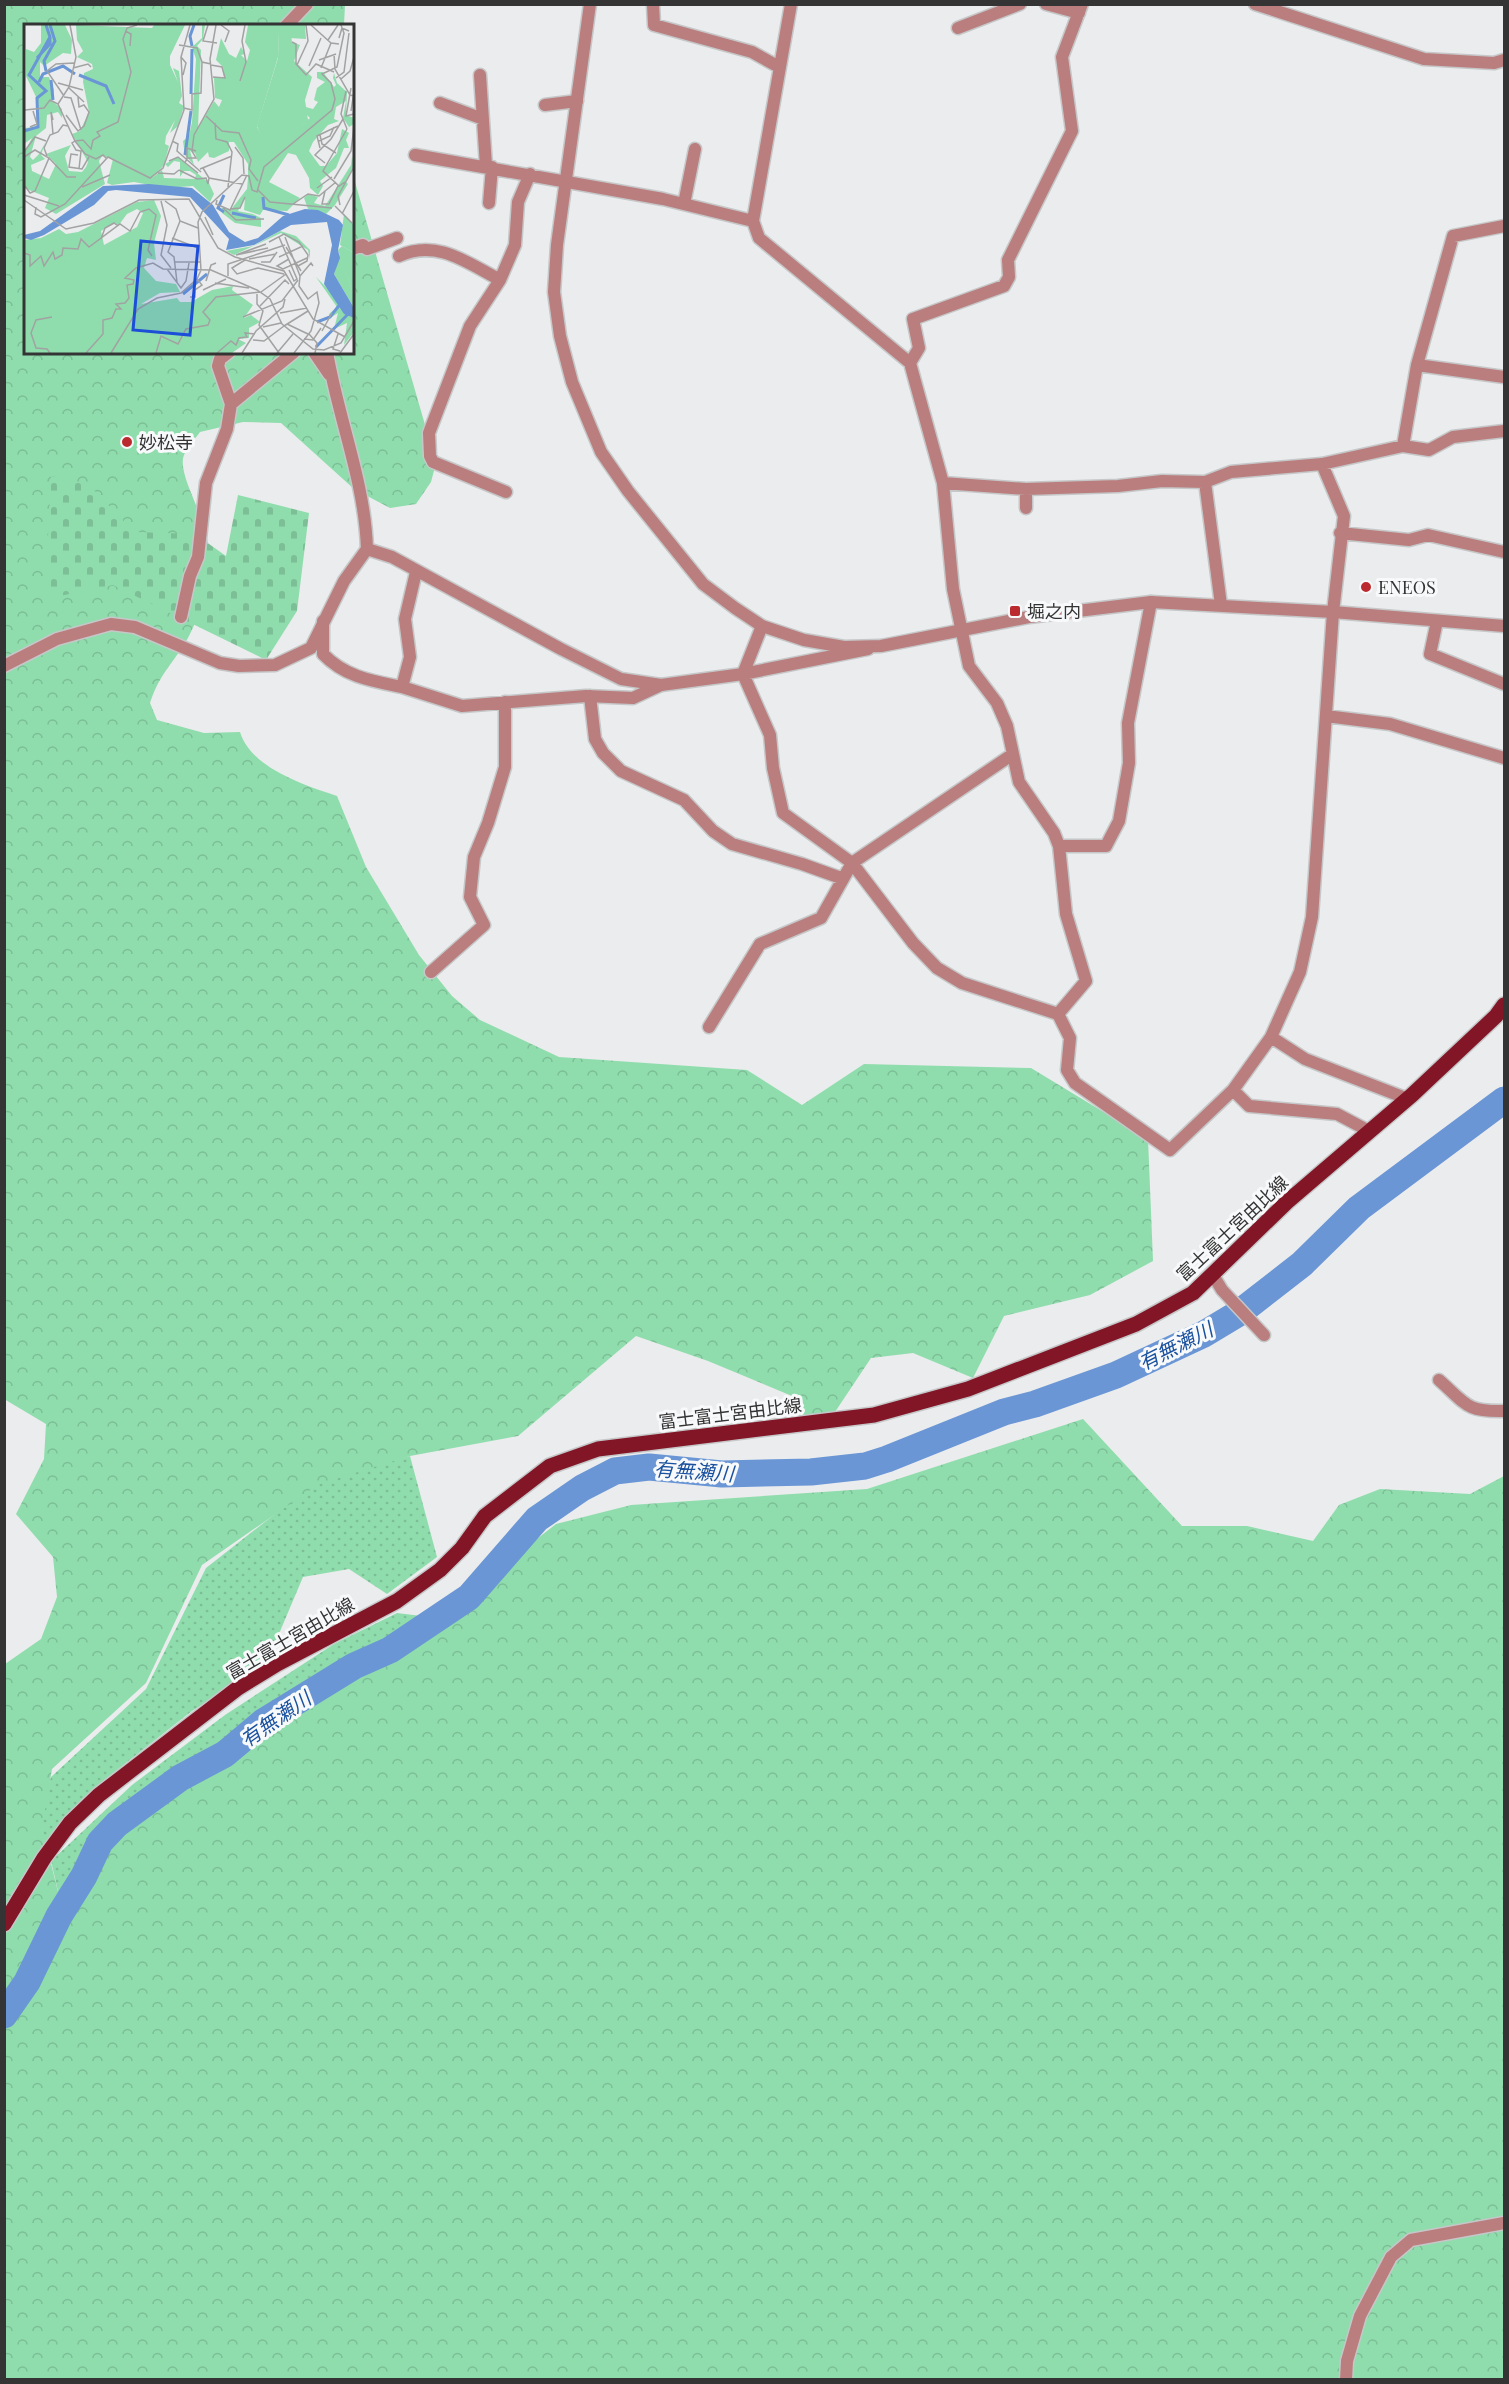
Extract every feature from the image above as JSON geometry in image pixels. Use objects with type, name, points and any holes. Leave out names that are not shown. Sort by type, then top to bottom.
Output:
[{"type":"main road","name":"富士富士宮由比線","points":[[4,1924],[44,1858],[70,1823],[99,1795],[238,1688],[277,1664],[397,1601],[440,1570],[462,1548],[485,1516],[550,1466],[598,1449],[874,1415],[918,1405],[968,1389],[1136,1324],[1193,1293],[1287,1202],[1408,1099],[1496,1016],[1504,1005]]},
{"type":"street","points":[[288,24],[307,4]]},
{"type":"street","points":[[590,4],[557,245],[554,292],[560,336],[572,382],[601,452],[628,491],[703,584],[762,626],[814,642],[844,646],[881,646]]},
{"type":"street","points":[[653,4],[654,25],[752,52],[779,67]]},
{"type":"street","points":[[791,4],[753,221],[759,238],[910,363],[943,483],[953,589],[969,666],[997,702],[1007,726],[1019,782],[1054,833],[1059,846],[1066,914],[1086,981],[1058,1014]]},
{"type":"street","points":[[958,28],[1020,4]]},
{"type":"street","points":[[910,363],[918,348],[913,319],[1004,286],[1009,276],[1008,261],[1072,131],[1062,57],[1080,9],[1046,4]]},
{"type":"street","points":[[1255,4],[1424,59],[1494,63],[1504,60]]},
{"type":"street","points":[[480,75],[489,167],[489,203]]},
{"type":"street","points":[[545,105],[577,101]]},
{"type":"street","points":[[440,103],[483,119]]},
{"type":"street","points":[[684,204],[695,149]]},
{"type":"street","points":[[415,155],[566,180],[684,204],[753,221]]},
{"type":"street","points":[[506,492],[433,462],[429,433],[470,326],[500,280],[515,245],[518,202],[530,174]]},
{"type":"street","points":[[1402,446],[1418,365],[1453,236],[1504,226]]},
{"type":"street","points":[[354,248],[363,245],[367,249],[398,238]]},
{"type":"street","points":[[399,256],[423,248],[435,249],[500,280]]},
{"type":"street","points":[[181,617],[190,576],[198,557],[206,483],[227,429],[231,404],[218,366],[220,359],[226,354]]},
{"type":"street","points":[[231,404],[292,354]]},
{"type":"street","points":[[315,354],[331,378]]},
{"type":"street","points":[[4,666],[57,639],[111,624],[135,627],[220,663],[238,666],[275,665],[311,648],[349,574],[367,549],[367,529],[349,438],[331,378],[327,354]]},
{"type":"street","points":[[1418,365],[1504,377]]},
{"type":"street","points":[[943,483],[1026,489],[1118,486],[1162,481],[1204,482],[1231,472],[1322,464],[1402,446],[1429,450],[1453,437],[1504,431]]},
{"type":"street","points":[[762,626],[743,674],[770,735],[777,788],[783,813],[852,862],[914,943],[937,968],[962,982],[1058,1014],[1070,1038],[1067,1070],[1075,1083],[1170,1150],[1233,1090],[1271,1037],[1300,972],[1312,917],[1333,612],[1340,533],[1344,516],[1322,464]]},
{"type":"street","points":[[1204,482],[1221,605]]},
{"type":"street","points":[[1026,489],[1026,508]]},
{"type":"street","points":[[1340,533],[1409,540],[1428,535],[1504,552]]},
{"type":"street","points":[[367,549],[392,557],[416,572],[621,679],[661,685],[743,674],[1094,607],[1152,602],[1333,612],[1504,627]]},
{"type":"street","points":[[402,687],[410,657],[405,619],[416,572]]},
{"type":"street","points":[[1059,846],[1106,846],[1119,821],[1129,763],[1128,723],[1152,602]]},
{"type":"street","points":[[324,620],[323,654],[333,665],[359,678],[402,687],[462,706],[590,696],[633,698],[661,685]]},
{"type":"street","points":[[1437,621],[1430,654],[1504,684]]},
{"type":"street","points":[[590,696],[595,739],[603,753],[621,771],[684,800],[713,831],[732,844],[841,878]]},
{"type":"street","points":[[431,972],[484,926],[470,897],[474,857],[488,823],[506,767],[505,702]]},
{"type":"street","points":[[1326,716],[1390,724],[1504,758]]},
{"type":"street","points":[[709,1027],[760,944],[821,918],[841,878],[852,862],[1013,754]]},
{"type":"street","points":[[1271,1037],[1305,1059],[1408,1099]]},
{"type":"street","points":[[1233,1090],[1249,1106],[1337,1114],[1369,1131]]},
{"type":"street","points":[[1213,1275],[1222,1290],[1264,1335]]},
{"type":"street","points":[[1439,1380],[1471,1409],[1504,1411]]},
{"type":"street","points":[[1346,2379],[1347,2361],[1360,2316],[1391,2257],[1411,2240],[1504,2223]]},
{"type":"green space","points":[[5,5],[345,5],[344,24],[24,24],[24,354],[354,354],[354,178],[436,463],[431,482],[416,504],[390,508],[354,489],[281,423],[243,422],[200,432],[185,452],[183,463],[184,473],[207,536],[206,581],[202,603],[189,636],[158,683],[150,703],[157,720],[204,733],[240,732],[246,745],[255,756],[267,765],[295,780],[337,796],[366,867],[419,955],[452,996],[480,1020],[559,1057],[747,1070],[802,1105],[864,1064],[1031,1068],[1148,1139],[1153,1261],[1090,1295],[1004,1316],[973,1378],[913,1353],[871,1358],[835,1412],[800,1416],[792,1396],[708,1361],[636,1336],[518,1436],[410,1456],[319,1484],[202,1565],[146,1683],[52,1769],[42,1827],[61,1904],[112,1842],[217,1753],[246,1723],[277,1700],[349,1659],[388,1655],[556,1524],[631,1505],[867,1489],[1083,1419],[1182,1526],[1247,1526],[1313,1541],[1339,1505],[1380,1489],[1470,1494],[1504,1476],[1504,2379],[5,2380],[5,1664],[41,1639],[57,1597],[53,1557],[16,1514],[44,1459],[46,1424],[4,1399]]},
{"type":"green space","points":[[51,476],[89,485],[134,532],[195,534],[226,556],[238,495],[309,513],[297,611],[266,660],[113,585],[45,599]]},
{"type":"green space","points":[[410,1456],[437,1557],[387,1594],[349,1569],[303,1577],[270,1655],[247,1676],[192,1711],[103,1781],[49,1852],[37,1820],[51,1777],[146,1689],[206,1568],[321,1478]]},
{"type":"green space","points":[[397,1613],[438,1618],[418,1627],[384,1655],[353,1658],[247,1722],[143,1815],[61,1904],[51,1861],[132,1785],[225,1715],[334,1644]]},
{"type":"waterway","name":"有無瀬川","points":[[4,2015],[27,1982],[59,1916],[84,1876],[100,1842],[117,1824],[180,1778],[225,1754],[263,1722],[354,1666],[390,1650],[469,1597],[537,1519],[582,1488],[615,1471],[649,1467],[722,1474],[811,1472],[865,1466],[1004,1412],[1035,1404],[1116,1375],[1204,1334],[1239,1313],[1302,1264],[1359,1208],[1504,1100]]},
{"type":"place","name":"妙松寺","points":[[127,442]]},
{"type":"place","name":"ENEOS","points":[[1366,587]]},
{"type":"place","name":"堀之内","points":[[1015,611]]}]
